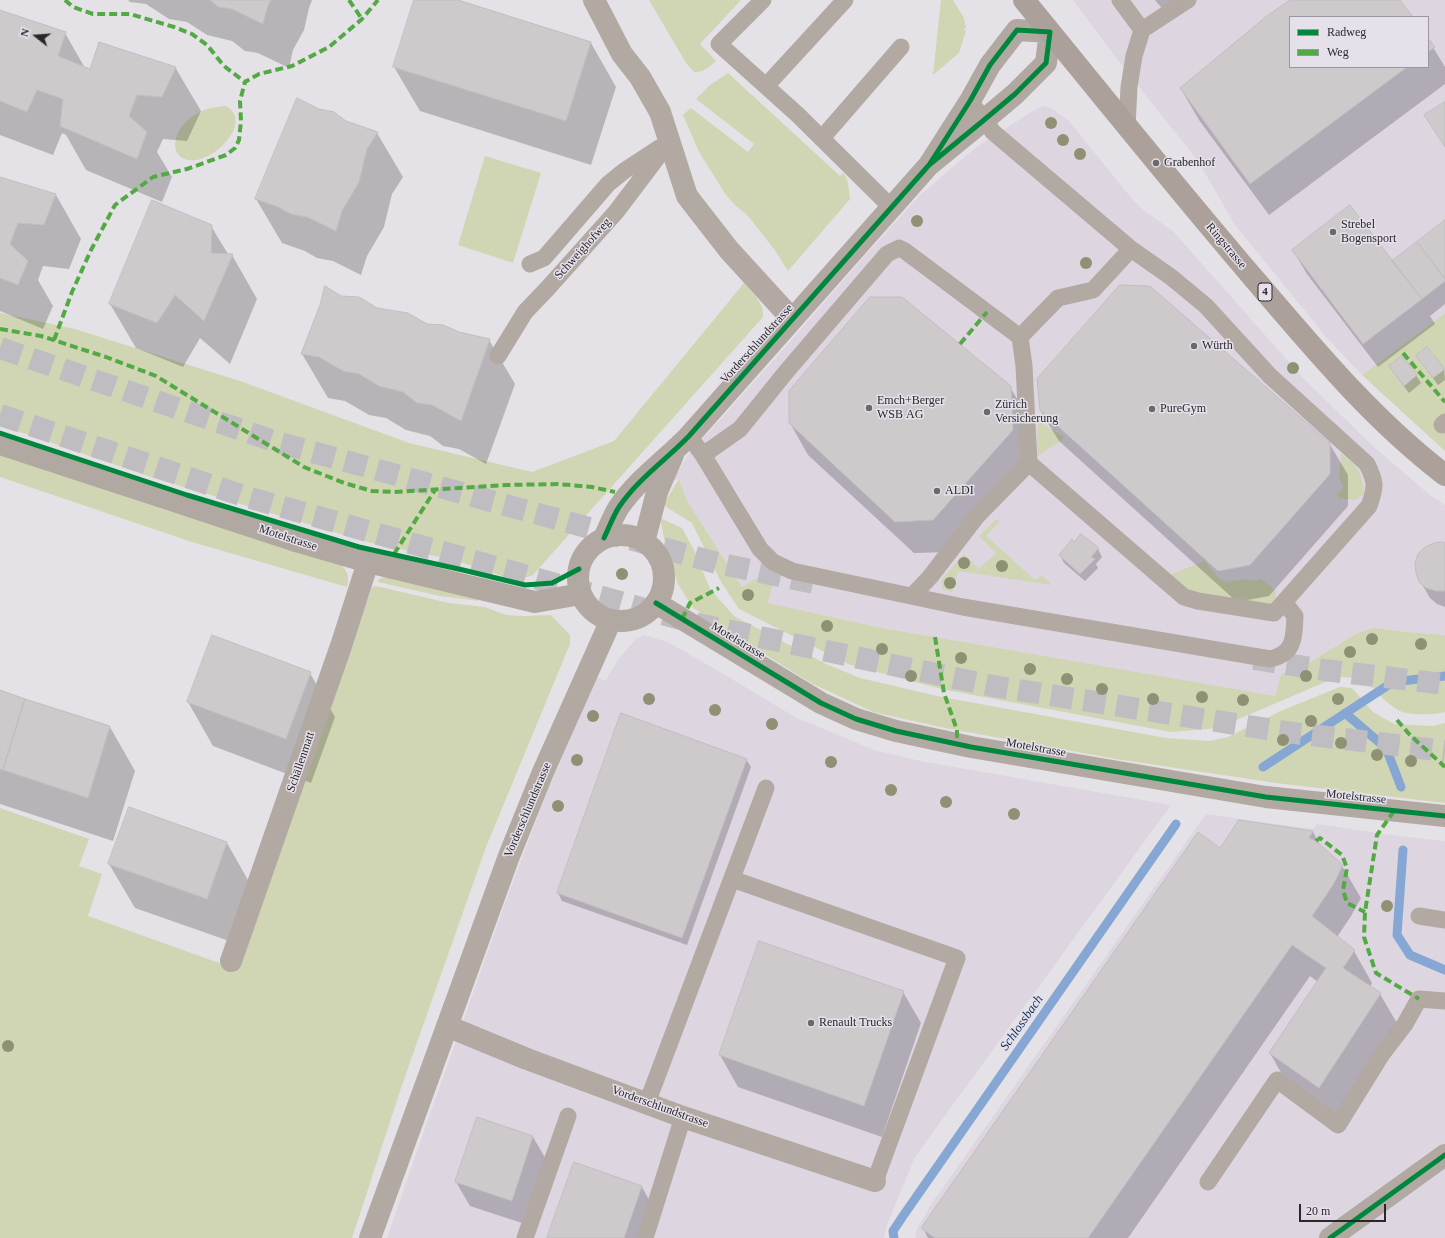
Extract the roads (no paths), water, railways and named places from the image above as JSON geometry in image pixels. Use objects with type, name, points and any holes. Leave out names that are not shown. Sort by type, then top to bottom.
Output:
[{"type":"main road","name":"Ringstrasse","points":[[1024,0],[1182,195],[1348,387],[1411,448],[1445,475]]},
{"type":"street","points":[[594,0],[622,54],[640,77],[660,112],[687,196],[729,250],[792,319]]},
{"type":"street","name":"Vorderschlundstrasse","points":[[604,538],[618,508],[642,479],[682,443],[929,165],[1014,94],[1046,62],[1050,32],[1017,30],[990,66],[970,101],[929,165]]},
{"type":"street","name":"Vorderschlundstrasse","points":[[644,542],[657,492],[682,443]]},
{"type":"street","name":"Motelstrasse","points":[[0,444],[292,540],[368,562],[535,602],[581,594]]},
{"type":"street","points":[[618,535],[632,536],[644,542],[656,554],[663,570],[663,587],[656,603],[644,614],[628,620],[611,620],[598,614],[588,606],[581,594],[578,581],[579,569],[584,556],[593,545],[604,538],[618,535]]},
{"type":"street","name":"Schällenmatt","points":[[231,961],[341,646],[368,562]]},
{"type":"street","name":"Motelstrasse","points":[[656,603],[821,703],[856,719],[896,731],[971,747],[1266,797],[1445,816]]},
{"type":"street","name":"Vorderschlundstrasse","points":[[370,1238],[509,856],[543,772],[611,620]]},
{"type":"street","name":"Vorderschlundstrasse","points":[[447,1026],[505,1050],[683,1117],[875,1181]]},
{"type":"street","points":[[1330,1238],[1445,1155]]},
{"type":"lane","points":[[763,0],[719,44],[822,138],[891,207]]},
{"type":"lane","points":[[766,86],[845,0]]},
{"type":"lane","points":[[1120,0],[1142,30]]},
{"type":"lane","points":[[1127,127],[1129,86],[1134,56],[1142,30],[1188,0]]},
{"type":"lane","points":[[822,138],[901,47]]},
{"type":"lane","points":[[703,455],[740,429],[791,366],[888,254],[899,248],[1020,337],[1024,366],[1029,463],[1184,596],[1198,601],[1274,613],[1369,506],[1375,492],[1373,477],[1367,464],[1270,376],[1206,306],[1171,277],[1131,249],[993,132],[970,101]]},
{"type":"lane","points":[[530,264],[544,258],[608,184],[624,171],[669,142]]},
{"type":"lane","name":"Schweighofweg","points":[[498,356],[525,312],[616,212],[669,142]]},
{"type":"lane","points":[[1020,337],[1058,298],[1093,290],[1131,249]]},
{"type":"lane","points":[[682,443],[703,455],[760,549],[773,562],[792,571],[963,607],[1270,659],[1280,657],[1289,649],[1294,634],[1295,616],[1284,602]]},
{"type":"lane","points":[[912,596],[930,577],[977,516],[1029,463]]},
{"type":"lane","points":[[647,1103],[766,788]]},
{"type":"lane","points":[[732,879],[957,958],[875,1181]]},
{"type":"lane","points":[[1420,916],[1445,920]]},
{"type":"lane","points":[[1208,1182],[1277,1080],[1338,1125],[1382,1054],[1405,1024],[1419,999],[1445,1001]]},
{"type":"lane","points":[[525,1238],[568,1116]]},
{"type":"lane","points":[[645,1238],[683,1117]]},
{"type":"waterway","points":[[1263,767],[1393,682],[1445,676]]},
{"type":"waterway","points":[[1345,713],[1386,748],[1401,787]]},
{"type":"waterway","name":"Schlossbach","points":[[894,1238],[893,1231],[903,1216],[1176,824]]},
{"type":"waterway","points":[[1403,850],[1397,935],[1410,955],[1445,970]]},
{"type":"tunnel","points":[[0,348],[280,443],[717,563],[814,583]]},
{"type":"tunnel","points":[[0,415],[247,497],[698,624],[993,686],[1286,732],[1445,751]]},
{"type":"tunnel","points":[[1254,659],[1324,670],[1445,684]]},
{"type":"place","name":"Grabenhof","points":[[1156,163]]},
{"type":"place","name":"Strebel Bogensport","points":[[1333,232]]},
{"type":"place","name":"Würth","points":[[1194,346]]},
{"type":"place","name":"Emch+Berger WSB AG","points":[[869,408]]},
{"type":"place","name":"PureGym","points":[[1152,409]]},
{"type":"place","name":"Zürich Versicherung","points":[[987,412]]},
{"type":"place","name":"ALDI","points":[[937,491]]},
{"type":"place","name":"Renault Trucks","points":[[811,1023]]}]
